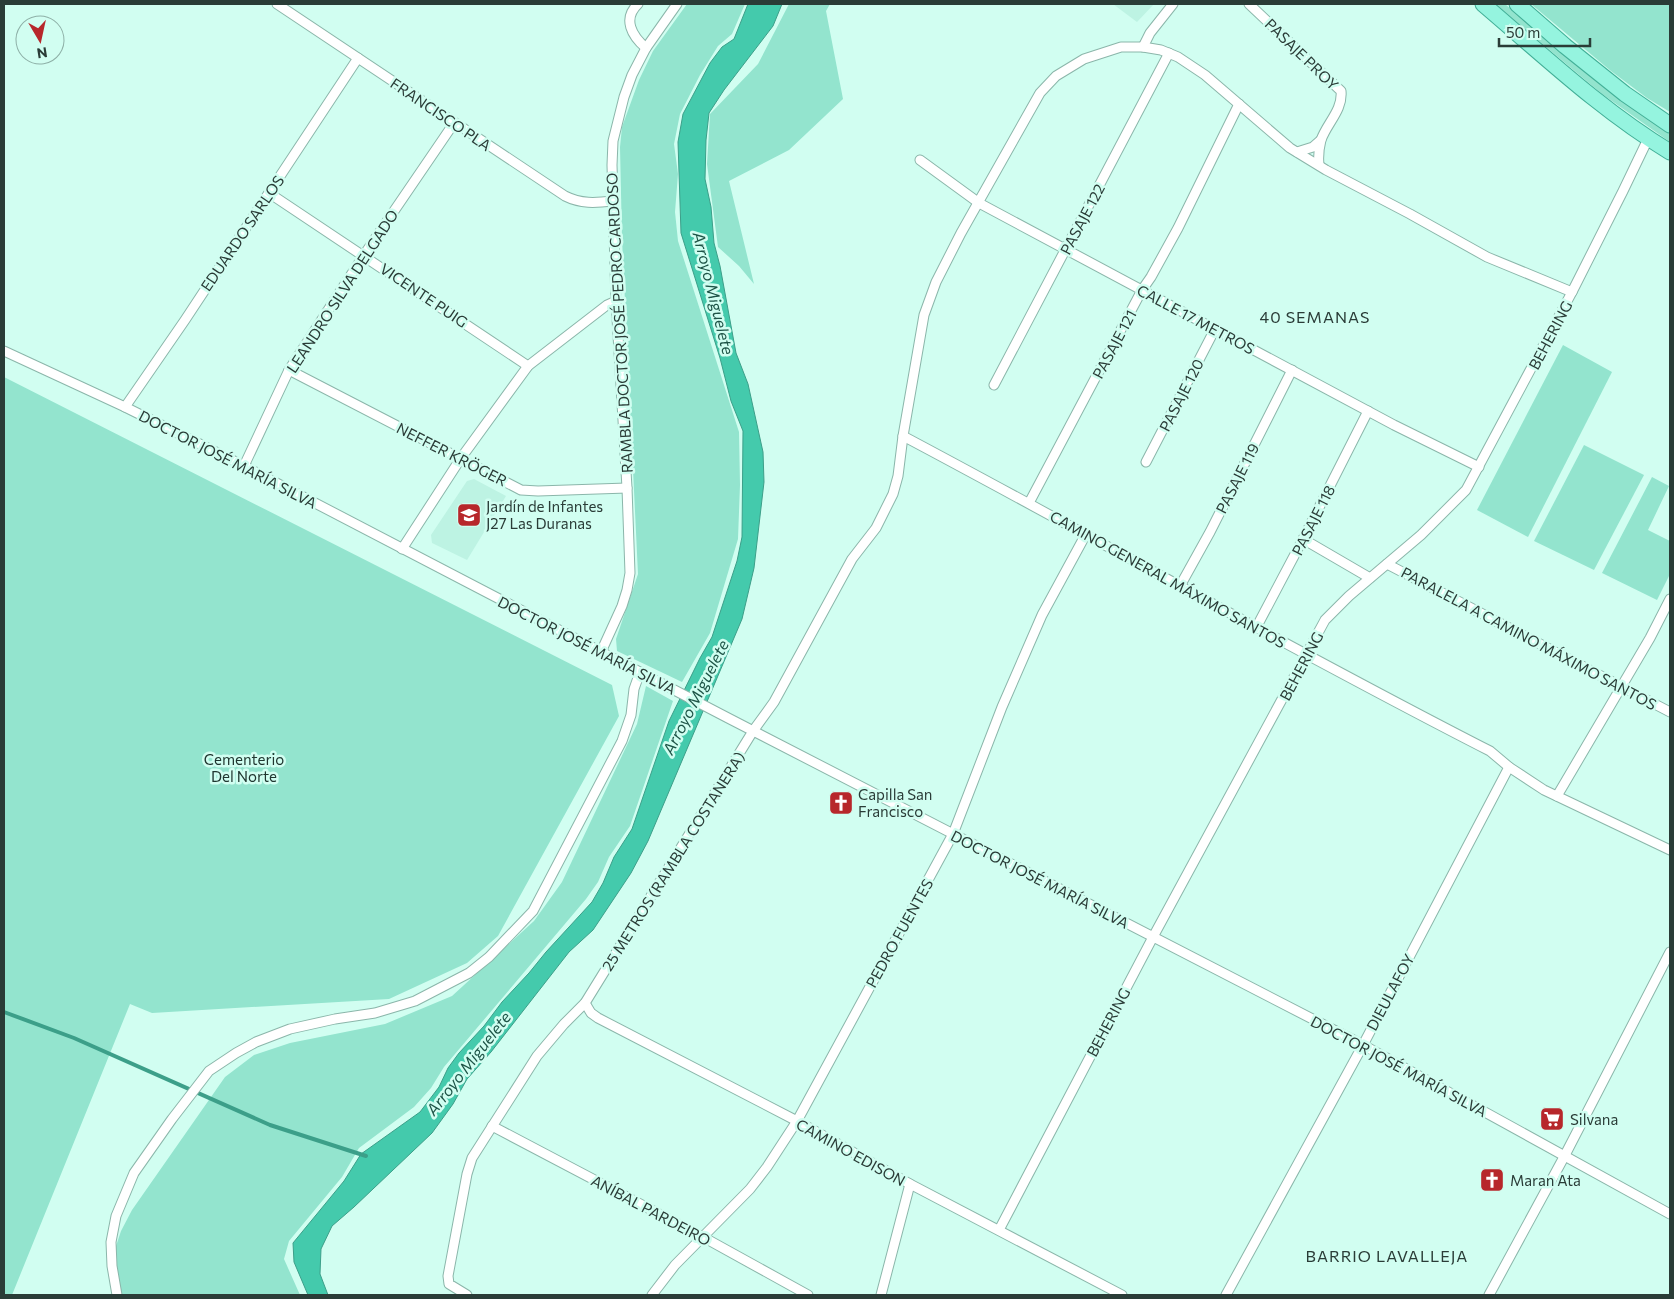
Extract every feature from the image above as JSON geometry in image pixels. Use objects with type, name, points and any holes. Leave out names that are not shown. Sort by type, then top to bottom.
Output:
[{"type":"main road","points":[[1482,4],[1599,102],[1670,152]]},
{"type":"main road","points":[[1516,4],[1625,94],[1670,125]]},
{"type":"street","name":"FRANCISCO PLA","points":[[277,4],[565,196],[577,202],[613,201]]},
{"type":"street","name":"RAMBLA DOCTOR JOSÉ PEDRO CARDOSO","points":[[600,652],[627,590],[630,573],[616,301],[612,165],[618,119],[632,75],[646,48],[677,4]]},
{"type":"street","points":[[1143,47],[1150,33],[1173,4]]},
{"type":"street","name":"PASAJE PROY","points":[[1248,4],[1341,91],[1342,98],[1339,107],[1321,140],[1319,164]]},
{"type":"street","points":[[635,5],[631,13],[630,24],[632,33],[637,41],[646,48]]},
{"type":"street","name":"25 METROS (RAMBLA COSTANERA)","points":[[467,1295],[449,1284],[448,1276],[467,1174],[472,1158],[537,1056],[585,1003],[753,731],[778,695],[852,559],[876,528],[893,494],[898,476],[902,436],[924,314],[936,282],[1017,131],[1040,93],[1056,76],[1084,59],[1121,47],[1143,47],[1169,53],[1205,74],[1274,134],[1297,152],[1326,170],[1487,257],[1572,292]]},
{"type":"street","name":"PASAJE 122","points":[[994,385],[1169,53]]},
{"type":"street","name":"EDUARDO SARLOS","points":[[125,407],[358,58]]},
{"type":"street","name":"PASAJE 121","points":[[1028,503],[1142,290],[1152,277],[1178,228],[1239,104]]},
{"type":"street","name":"LEANDRO SILVA DELGADO","points":[[244,466],[289,370],[364,255],[454,123]]},
{"type":"street","name":"BEHERING","points":[[999,1230],[1153,937],[1325,620],[1337,607],[1452,506],[1466,490],[1572,292],[1648,138]]},
{"type":"street","points":[[1297,152],[1313,147],[1321,140]]},
{"type":"street","name":"CALLE 17 METROS","points":[[920,160],[979,203],[1368,411],[1479,467]]},
{"type":"street","name":"VICENTE PUIG","points":[[269,193],[528,366]]},
{"type":"street","points":[[402,549],[461,458],[528,366],[607,305],[616,301]]},
{"type":"street","name":"PASAJE 120","points":[[1146,462],[1215,329]]},
{"type":"street","name":"DOCTOR JOSÉ MARÍA SILVA","points":[[4,351],[125,407],[244,466],[600,652],[1363,1045],[1670,1214]]},
{"type":"street","name":"NEFFER KRÖGER","points":[[289,370],[521,490],[627,488]]},
{"type":"street","name":"PASAJE 119","points":[[1180,586],[1210,532],[1292,370]]},
{"type":"street","name":"PASAJE 118","points":[[1256,628],[1368,411]]},
{"type":"street","name":"CAMINO GENERAL MÁXIMO SANTOS","points":[[902,436],[1086,534],[1306,656],[1490,751],[1544,790],[1670,850]]},
{"type":"street","name":"PEDRO FUENTES","points":[[652,1295],[675,1266],[760,1178],[797,1121],[953,834],[1002,707],[1042,615],[1086,534]]},
{"type":"street","points":[[1303,539],[1370,578]]},
{"type":"street","name":"PARALELA A CAMINO MÁXIMO SANTOS","points":[[1387,564],[1670,712]]},
{"type":"street","points":[[1557,796],[1622,687],[1670,599]]},
{"type":"street","points":[[116,1295],[111,1242],[116,1216],[134,1173],[172,1119],[209,1072],[256,1042],[290,1029],[335,1019],[375,1013],[415,1001],[469,973],[489,958],[533,911],[622,741],[631,715],[634,689],[640,672]]},
{"type":"street","name":"DIEULAFOY","points":[[1226,1295],[1363,1045],[1509,766]]},
{"type":"street","points":[[1489,1295],[1564,1157],[1670,952]]},
{"type":"street","name":"CAMINO EDISON","points":[[585,1003],[591,1013],[598,1018],[797,1121],[910,1184],[1122,1295]]},
{"type":"street","name":"ANÍBAL PARDEIRO","points":[[492,1126],[703,1237],[808,1295]]},
{"type":"street","points":[[881,1295],[910,1184]]},
{"type":"shaded area","points":[[1113,4],[1154,4],[1137,22]]},
{"type":"shaded area","name":"Jardín de Infantes J27 Las Duranas","points":[[474,479],[506,496],[467,560],[432,543],[431,535],[467,481]]},
{"type":"green space","points":[[687,4],[745,4],[732,34],[718,46],[700,75],[680,114],[674,144],[678,174],[675,212],[678,241],[739,432],[740,485],[738,539],[710,633],[682,682],[617,651],[616,639],[638,574],[622,239],[620,147],[622,127],[639,80],[653,51]]},
{"type":"green space","points":[[789,4],[830,4],[826,11],[843,99],[789,150],[729,181],[754,284],[739,266],[718,247],[707,164],[710,114],[758,64]]},
{"type":"green space","points":[[1495,4],[1505,4],[1606,88],[1670,134],[1670,142],[1602,94]]},
{"type":"green space","points":[[1531,4],[1670,4],[1670,112],[1647,98],[1611,71]]},
{"type":"green space","points":[[1563,345],[1612,372],[1528,537],[1477,510]]},
{"type":"green space","name":"Cementerio Del Norte","points":[[4,377],[612,685],[619,716],[498,936],[467,963],[389,999],[152,1013],[130,1004],[12,1295],[4,1295]]},
{"type":"green space","points":[[1584,445],[1644,475],[1594,570],[1534,541]]},
{"type":"green space","points":[[1652,477],[1669,486],[1648,530],[1670,541],[1670,574],[1657,600],[1602,573]]},
{"type":"green space","points":[[646,686],[673,701],[630,826],[609,857],[598,882],[586,899],[444,1067],[431,1088],[414,1107],[359,1148],[342,1177],[289,1241],[284,1259],[300,1295],[121,1295],[112,1258],[121,1231],[132,1210],[225,1077],[254,1055],[290,1043],[385,1024],[452,996],[534,921],[562,882],[637,724]]},
{"type":"water","name":"Arroyo Miguelete","points":[[748,4],[782,4],[773,26],[724,90],[709,113],[705,179],[711,207],[714,243],[736,353],[748,384],[763,452],[764,482],[754,568],[742,619],[648,841],[631,873],[593,930],[569,952],[491,1052],[467,1079],[453,1104],[432,1133],[332,1226],[321,1249],[320,1274],[328,1295],[308,1295],[294,1262],[293,1243],[344,1181],[361,1154],[420,1112],[439,1087],[448,1068],[459,1053],[592,902],[603,883],[614,857],[632,829],[669,721],[712,637],[737,561],[742,537],[743,431],[731,401],[720,358],[681,233],[678,142],[683,114],[710,63],[722,47],[734,39]]},
{"type":"waterway","points":[[4,1012],[74,1038],[270,1125],[366,1156]]},
{"type":"place","name":"Jardín de Infantes J27 Las Duranas","points":[[469,515]]},
{"type":"place","name":"Capilla San Francisco","points":[[841,803]]},
{"type":"place","name":"Silvana","points":[[1552,1119]]},
{"type":"place","name":"Maran Ata","points":[[1492,1180]]},
{"type":"district","name":"40 SEMANAS","points":[[1315,316]]},
{"type":"district","name":"BARRIO LAVALLEJA","points":[[1387,1255]]}]
